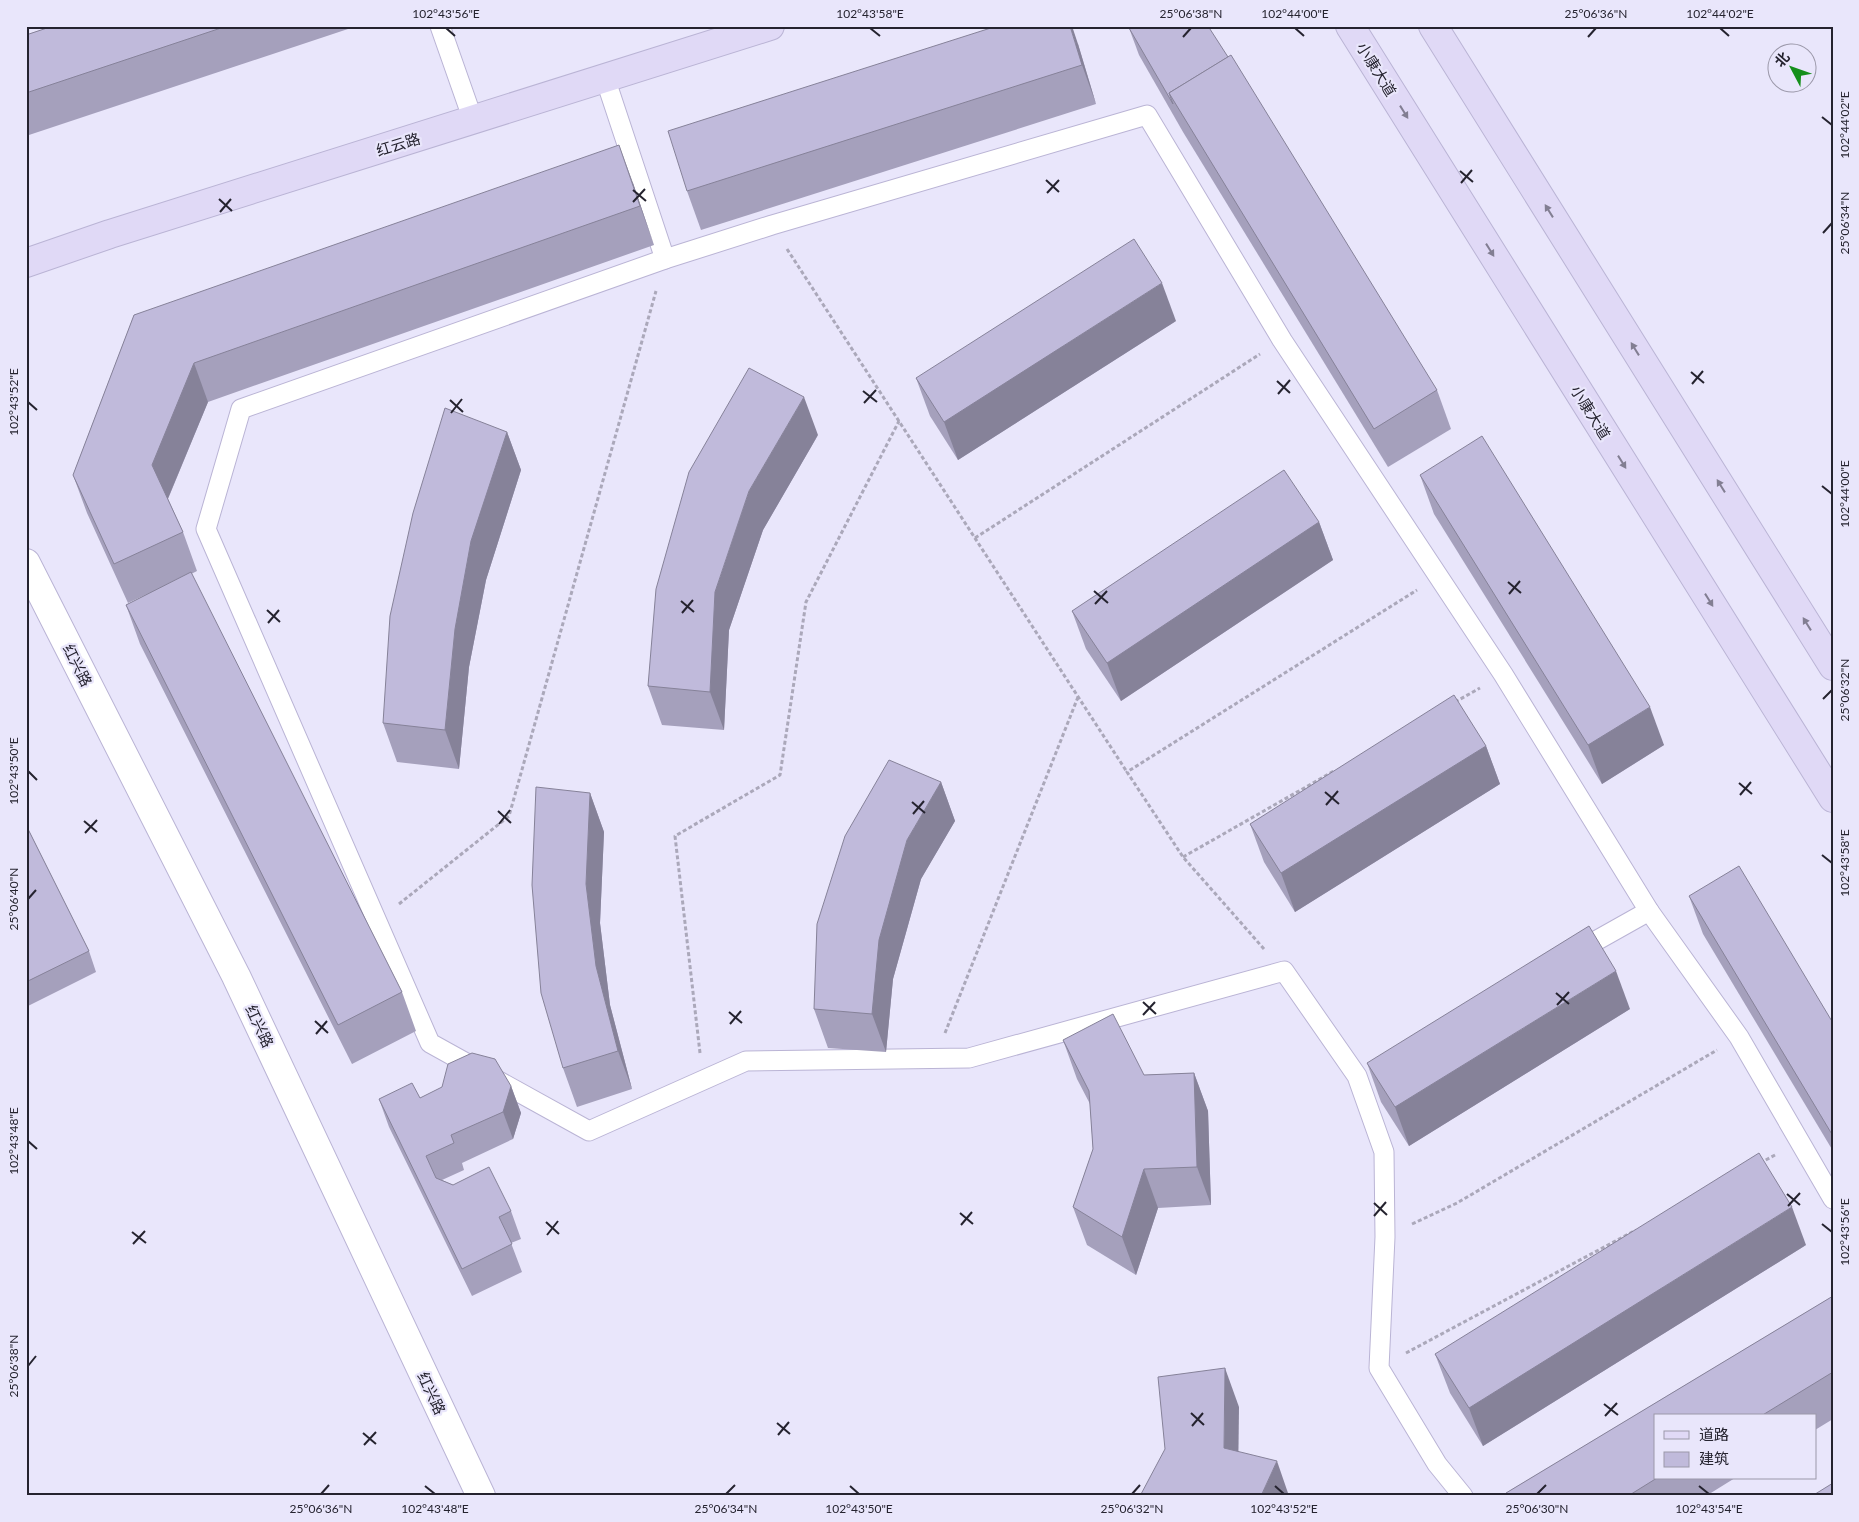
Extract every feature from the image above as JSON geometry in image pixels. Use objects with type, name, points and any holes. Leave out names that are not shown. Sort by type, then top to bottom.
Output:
[{"type":"main road","name":"红云路","points":[[26,263],[119,231],[770,26]]},
{"type":"main road","name":"小康大道","points":[[1350,26],[1833,798]]},
{"type":"main road","points":[[1433,26],[1833,666]]},
{"type":"street","name":"红兴路","points":[[26,563],[236,976],[481,1496]]},
{"type":"lane","points":[[440,26],[473,120]]},
{"type":"lane","points":[[605,78],[665,259]]},
{"type":"lane","points":[[1463,1496],[1437,1464],[1379,1368],[1385,1237],[1384,1152],[1357,1076],[1284,971],[969,1058],[746,1061],[588,1131],[430,1043],[206,529],[241,409],[665,259],[772,225],[1147,115],[1282,340],[1503,674],[1649,911],[1739,1037],[1833,1199]]},
{"type":"lane","points":[[1563,960],[1649,911]]},
{"type":"lane","points":[[1357,1076],[1374,1066]]},
{"type":"path","points":[[772,225],[1183,857],[1284,971]]},
{"type":"path","points":[[377,922],[509,816],[665,259]]},
{"type":"path","points":[[975,538],[1282,340]]},
{"type":"path","points":[[703,1080],[675,836],[780,774],[806,602],[899,421]]},
{"type":"path","points":[[1128,772],[1439,576]]},
{"type":"path","points":[[1451,704],[1503,674]]},
{"type":"path","points":[[935,1059],[1078,696]]},
{"type":"path","points":[[1183,857],[1339,768]]},
{"type":"path","points":[[1385,1237],[1457,1203],[1739,1037]]},
{"type":"path","points":[[1756,1166],[1800,1142]]},
{"type":"path","points":[[1379,1368],[1642,1227]]},
{"type":"building","points":[[53,26],[227,26],[26,93],[26,35]]},
{"type":"building","points":[[997,26],[1070,26],[1082,65],[687,191],[668,131]]},
{"type":"building","points":[[1129,26],[1208,26],[1228,57],[1169,93],[1173,104]]},
{"type":"building","points":[[1231,55],[1437,390],[1374,429],[1169,93]]},
{"type":"building","points":[[619,145],[640,206],[194,363],[152,465],[183,532],[114,564],[73,475],[134,315]]},
{"type":"building","points":[[1134,239],[1162,283],[944,422],[916,378]]},
{"type":"building","points":[[749,368],[804,397],[749,491],[715,592],[710,692],[648,686],[656,589],[689,472]]},
{"type":"building","points":[[445,408],[507,432],[471,541],[455,629],[445,730],[383,723],[390,616],[413,513]]},
{"type":"building","points":[[1482,436],[1650,707],[1588,745],[1420,475]]},
{"type":"building","points":[[1284,470],[1319,522],[1107,663],[1072,611]]},
{"type":"building","points":[[191,572],[402,992],[338,1025],[126,605]]},
{"type":"building","points":[[1454,695],[1486,746],[1281,873],[1250,824]]},
{"type":"building","points":[[889,760],[941,782],[907,840],[879,940],[872,1014],[814,1009],[817,924],[845,836]]},
{"type":"building","points":[[536,787],[590,793],[586,884],[596,966],[618,1051],[563,1068],[541,993],[532,885]]},
{"type":"building","points":[[26,825],[89,951],[26,982]]},
{"type":"building","points":[[1739,866],[1833,1023],[1833,1136],[1689,896]]},
{"type":"building","points":[[1589,926],[1616,971],[1395,1107],[1367,1063]]},
{"type":"building","points":[[1113,1014],[1144,1075],[1194,1073],[1197,1167],[1144,1169],[1122,1237],[1073,1207],[1093,1149],[1089,1091],[1063,1040]]},
{"type":"building","points":[[472,1053],[495,1059],[511,1086],[503,1112],[451,1135],[454,1143],[426,1156],[436,1178],[453,1185],[489,1167],[511,1211],[499,1217],[512,1244],[462,1269],[379,1099],[412,1083],[420,1098],[442,1087],[448,1064]]},
{"type":"building","points":[[1759,1153],[1792,1207],[1469,1408],[1435,1354]]},
{"type":"building","points":[[1833,1296],[1833,1372],[1764,1414],[1654,1414],[1654,1480],[1628,1496],[1508,1496],[1506,1493]]},
{"type":"building","points":[[1225,1368],[1224,1448],[1277,1461],[1261,1496],[1140,1496],[1165,1449],[1158,1377]]},
{"type":"building","points":[[1833,1483],[1833,1496],[1812,1496]]}]
